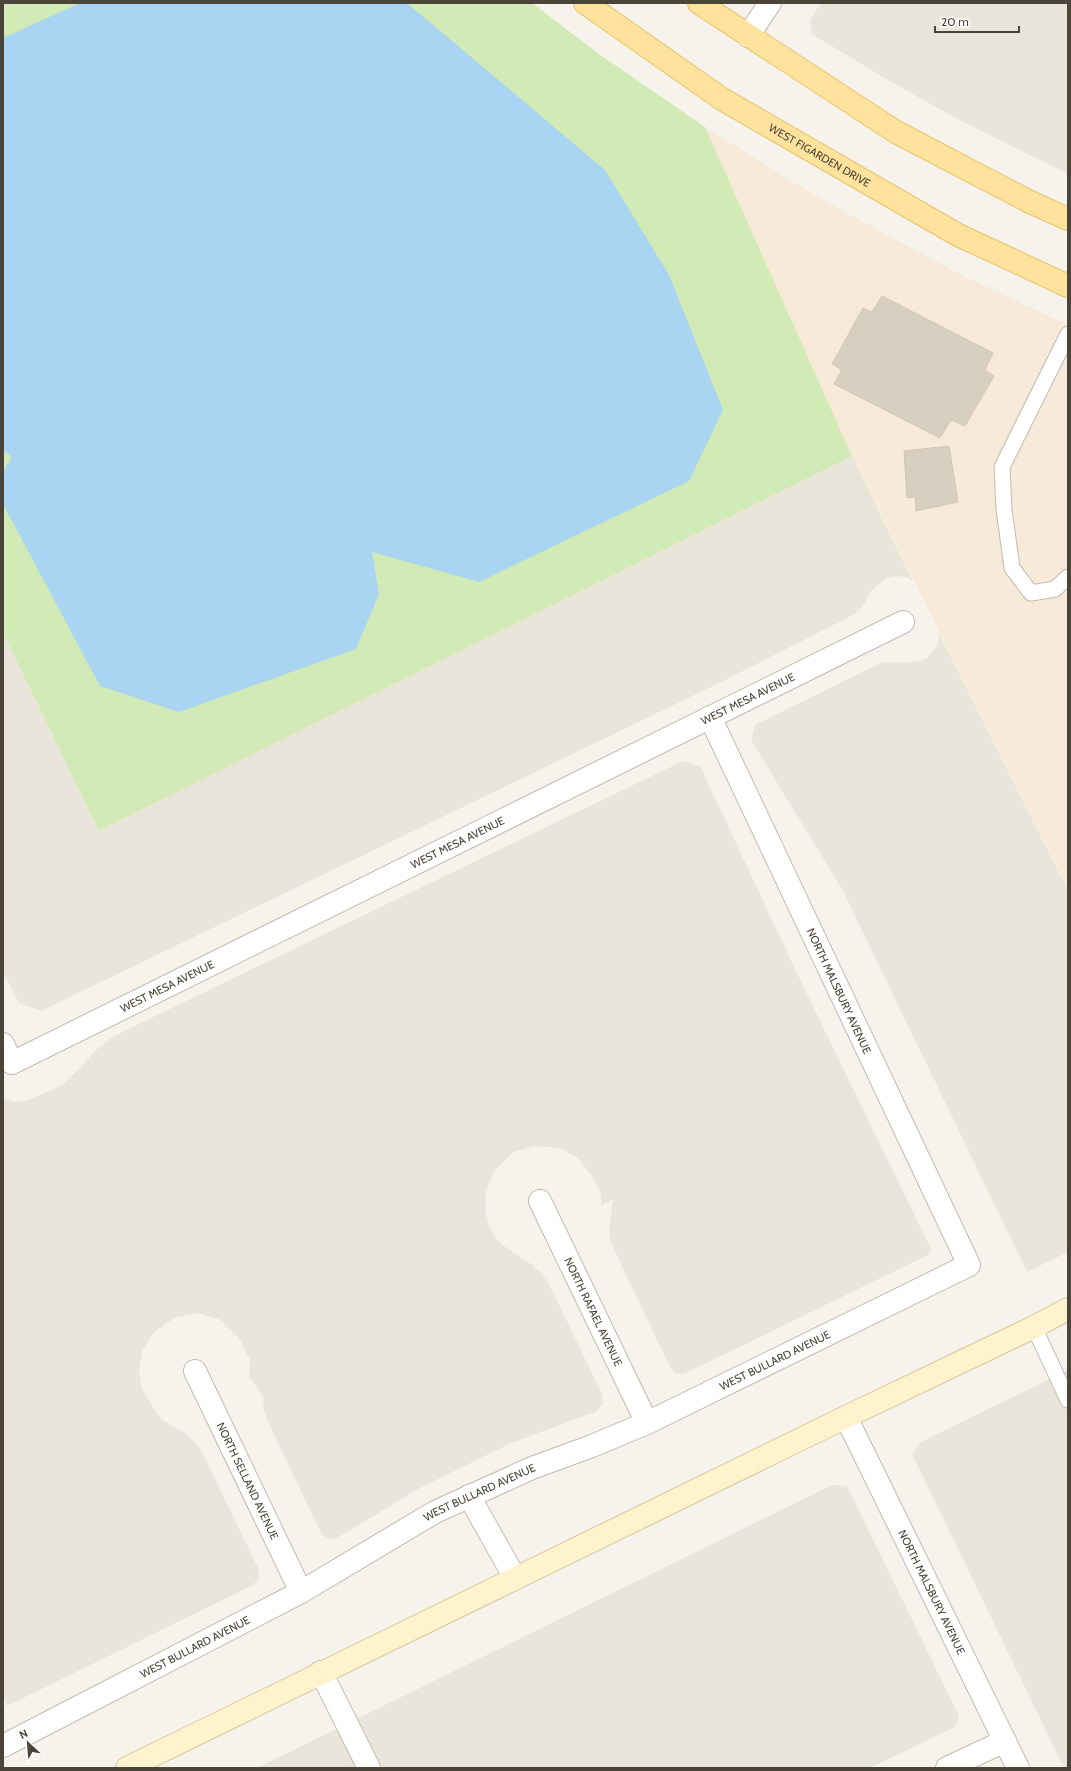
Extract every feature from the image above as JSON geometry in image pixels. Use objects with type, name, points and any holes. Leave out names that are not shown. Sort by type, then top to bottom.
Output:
[{"type":"main road","name":"WEST FIGARDEN DRIVE","points":[[585,3],[600,15],[736,106],[958,235],[1068,286]]},
{"type":"main road","points":[[699,3],[896,132],[1030,202],[1068,219]]},
{"type":"street","points":[[748,36],[770,3]]},
{"type":"street","name":"WEST MESA AVENUE","points":[[7,1054],[710,717],[903,622]]},
{"type":"street","name":"NORTH MALSBURY AVENUE","points":[[710,717],[969,1265]]},
{"type":"street","name":"NORTH RAFAEL AVENUE","points":[[540,1201],[647,1423]]},
{"type":"street","name":"WEST BULLARD AVENUE","points":[[3,1746],[301,1592],[435,1512],[532,1468],[592,1446],[647,1423],[969,1265]]},
{"type":"street","points":[[126,1768],[1034,1327],[1068,1309]]},
{"type":"street","name":"NORTH SELLAND AVENUE","points":[[195,1371],[301,1592]]},
{"type":"street","name":"NORTH MALSBURY AVENUE","points":[[846,1417],[1018,1768]]},
{"type":"street","points":[[469,1496],[515,1578]]},
{"type":"street","points":[[321,1672],[369,1768]]},
{"type":"street","points":[[947,1768],[1005,1741]]},
{"type":"lane","points":[[1068,334],[1002,467],[1004,509],[1012,568],[1030,593],[1055,590],[1068,577]]},
{"type":"lane","points":[[1034,1327],[1068,1400]]},
{"type":"shaded area","points":[[821,3],[1056,3],[1068,5],[1068,174],[961,121],[888,80],[812,34],[810,20]]},
{"type":"shaded area","points":[[705,127],[806,190],[887,235],[968,278],[1068,325],[1068,890],[852,456]]},
{"type":"shaded area","points":[[852,456],[913,581],[906,577],[896,576],[886,578],[872,590],[862,607],[855,614],[713,686],[41,1011],[19,1003],[3,972],[3,633],[99,831]]},
{"type":"shaded area","points":[[938,631],[1068,890],[1068,1252],[1027,1272],[842,889],[751,740],[755,725],[883,662],[907,663],[926,659],[936,648],[939,639]]},
{"type":"shaded area","points":[[683,761],[700,766],[792,963],[931,1249],[928,1255],[684,1374],[676,1374],[671,1369],[611,1243],[609,1231],[613,1199],[601,1206],[601,1194],[592,1176],[578,1158],[560,1148],[535,1146],[513,1152],[493,1173],[486,1191],[485,1210],[489,1226],[497,1240],[531,1264],[542,1274],[549,1284],[602,1394],[603,1404],[597,1411],[509,1444],[418,1489],[339,1537],[331,1539],[325,1537],[321,1533],[268,1422],[264,1410],[263,1396],[249,1377],[250,1360],[239,1338],[221,1320],[198,1313],[174,1318],[154,1332],[142,1351],[139,1370],[142,1389],[162,1420],[185,1433],[203,1454],[258,1568],[259,1578],[253,1585],[7,1706],[3,1698],[3,1098],[16,1102],[27,1101],[62,1085],[95,1051],[114,1036]]},
{"type":"shaded area","points":[[1068,1370],[1068,1768],[1064,1768],[912,1454],[921,1442]]},
{"type":"shaded area","points":[[832,1485],[847,1486],[959,1716],[955,1727],[870,1768],[257,1768]]},
{"type":"green space","points":[[3,3],[532,3],[599,54],[705,127],[852,456],[99,831],[3,633]]},
{"type":"water","points":[[80,3],[407,3],[605,170],[669,275],[723,410],[689,481],[479,582],[372,552],[379,594],[356,649],[179,712],[100,686],[3,504],[3,472],[12,457],[3,450],[3,38]]},
{"type":"building","points":[[882,296],[993,353],[985,370],[994,376],[965,426],[951,420],[940,438],[834,384],[842,370],[832,364],[863,308],[872,312]]},
{"type":"building","points":[[949,446],[958,502],[916,511],[915,497],[907,498],[904,451]]}]
